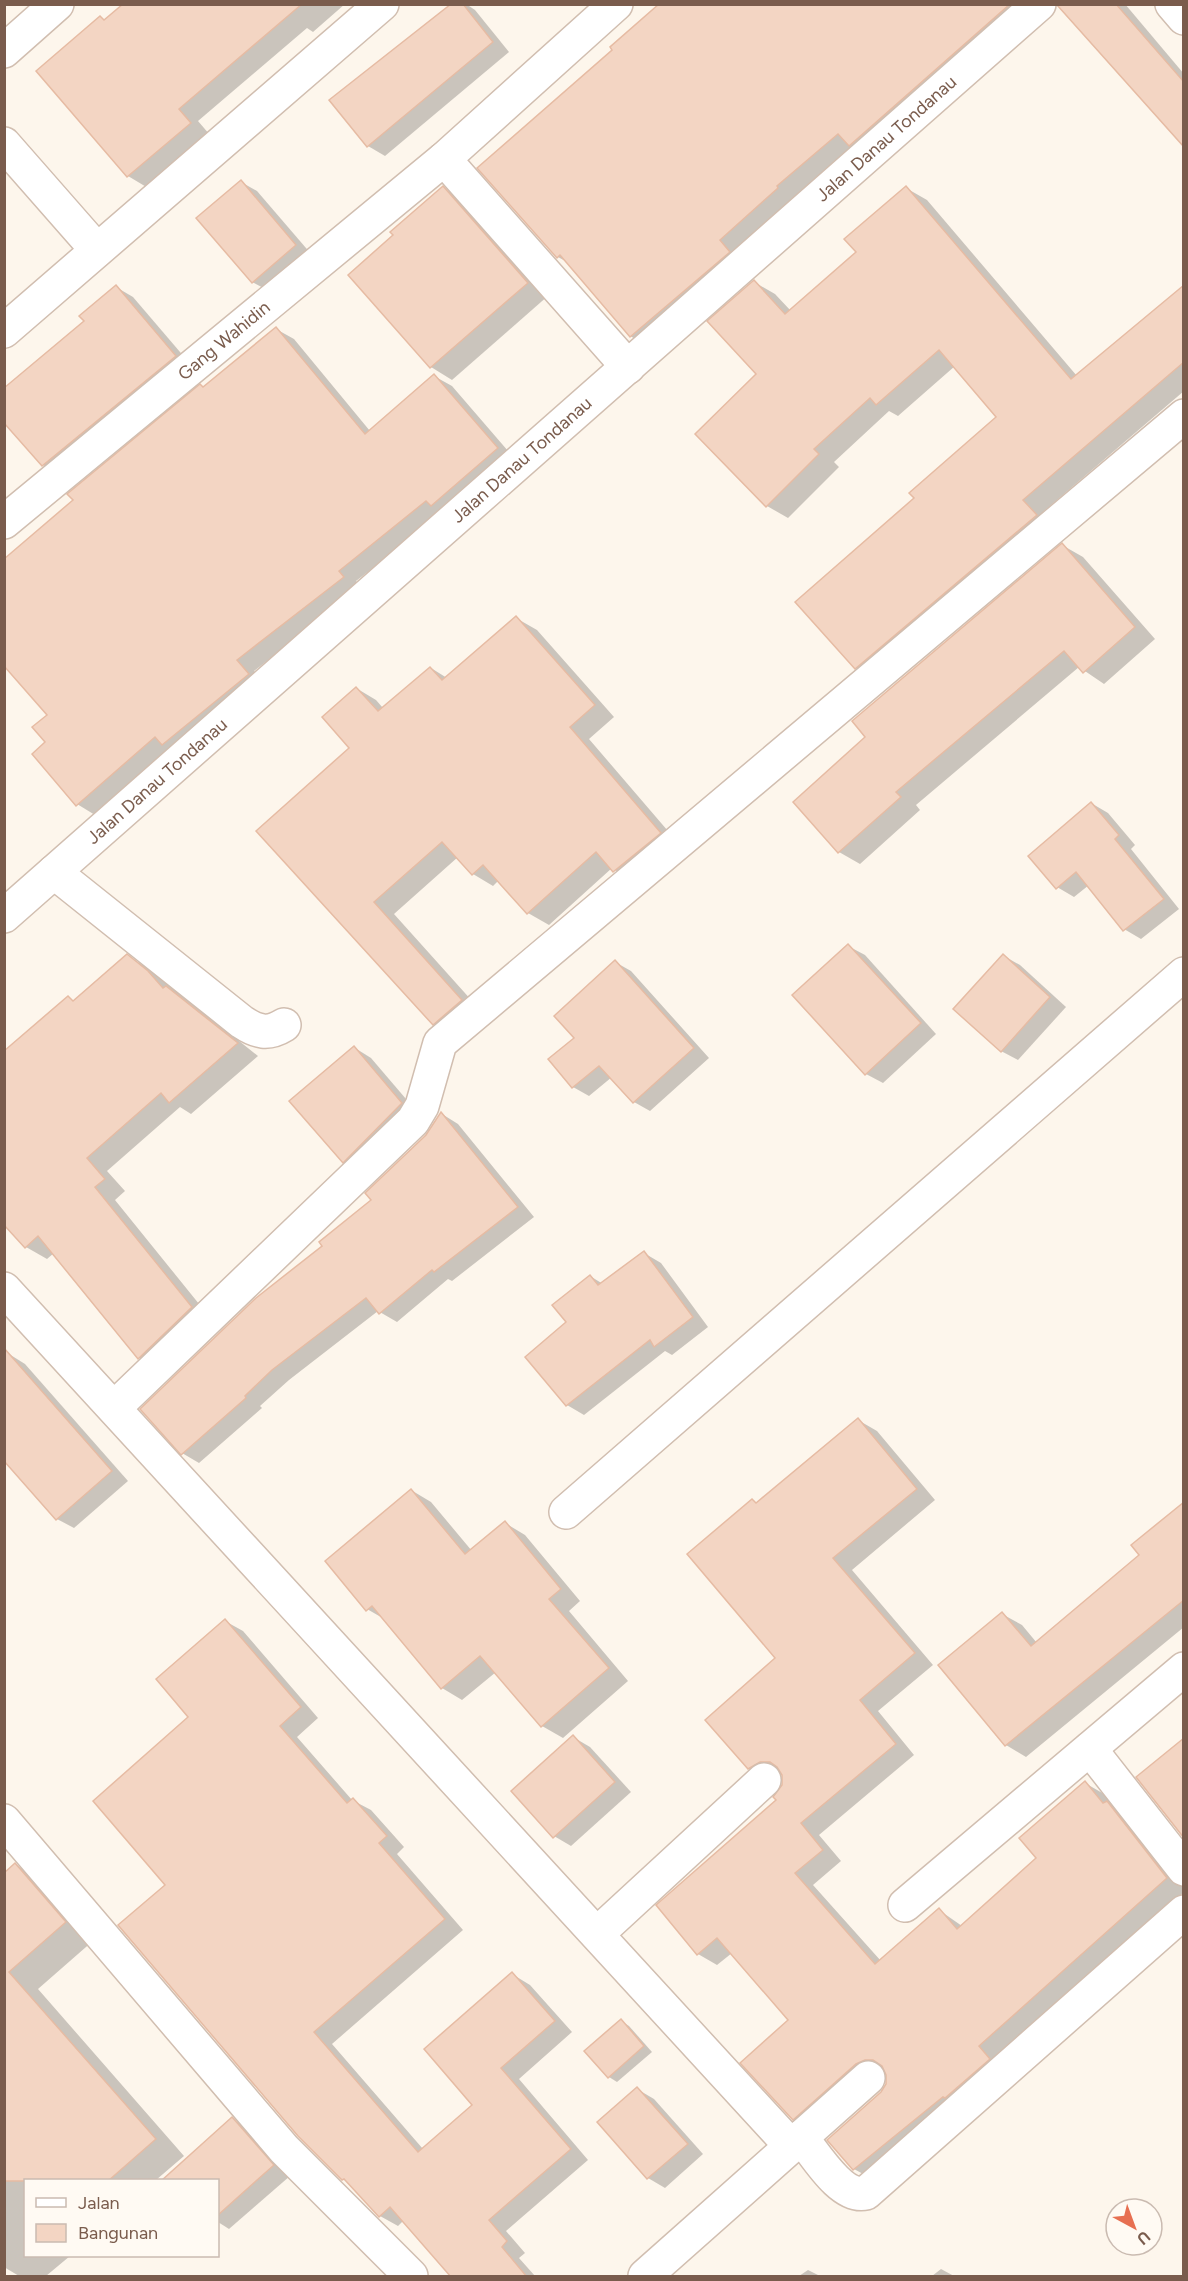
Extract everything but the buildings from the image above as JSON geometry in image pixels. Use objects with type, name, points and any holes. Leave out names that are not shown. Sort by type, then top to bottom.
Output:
[{"type":"street","points":[[4,51],[57,4]]},
{"type":"street","points":[[4,331],[382,4]]},
{"type":"street","name":"Gang Wahidin","points":[[4,522],[444,159],[616,4]]},
{"type":"street","name":"Jalan Danau Tondanau","points":[[4,916],[1039,4]]},
{"type":"street","points":[[1172,4],[1184,18]]},
{"type":"street","points":[[4,144],[97,250]]},
{"type":"street","points":[[444,159],[628,367]]},
{"type":"street","points":[[114,1408],[412,1121],[422,1106],[440,1043],[1184,416]]},
{"type":"street","points":[[54,872],[242,1022],[263,1033],[275,1031],[284,1025]]},
{"type":"street","points":[[566,1512],[1184,974]]},
{"type":"street","points":[[4,1289],[597,1934],[844,2189],[857,2195],[866,2193],[1184,1912]]},
{"type":"street","points":[[905,1905],[1184,1669]]},
{"type":"street","points":[[1090,1749],[1184,1869]]},
{"type":"street","points":[[597,1934],[764,1780]]},
{"type":"street","points":[[4,1821],[284,2149],[411,2277]]},
{"type":"street","points":[[645,2277],[868,2078]]}]
